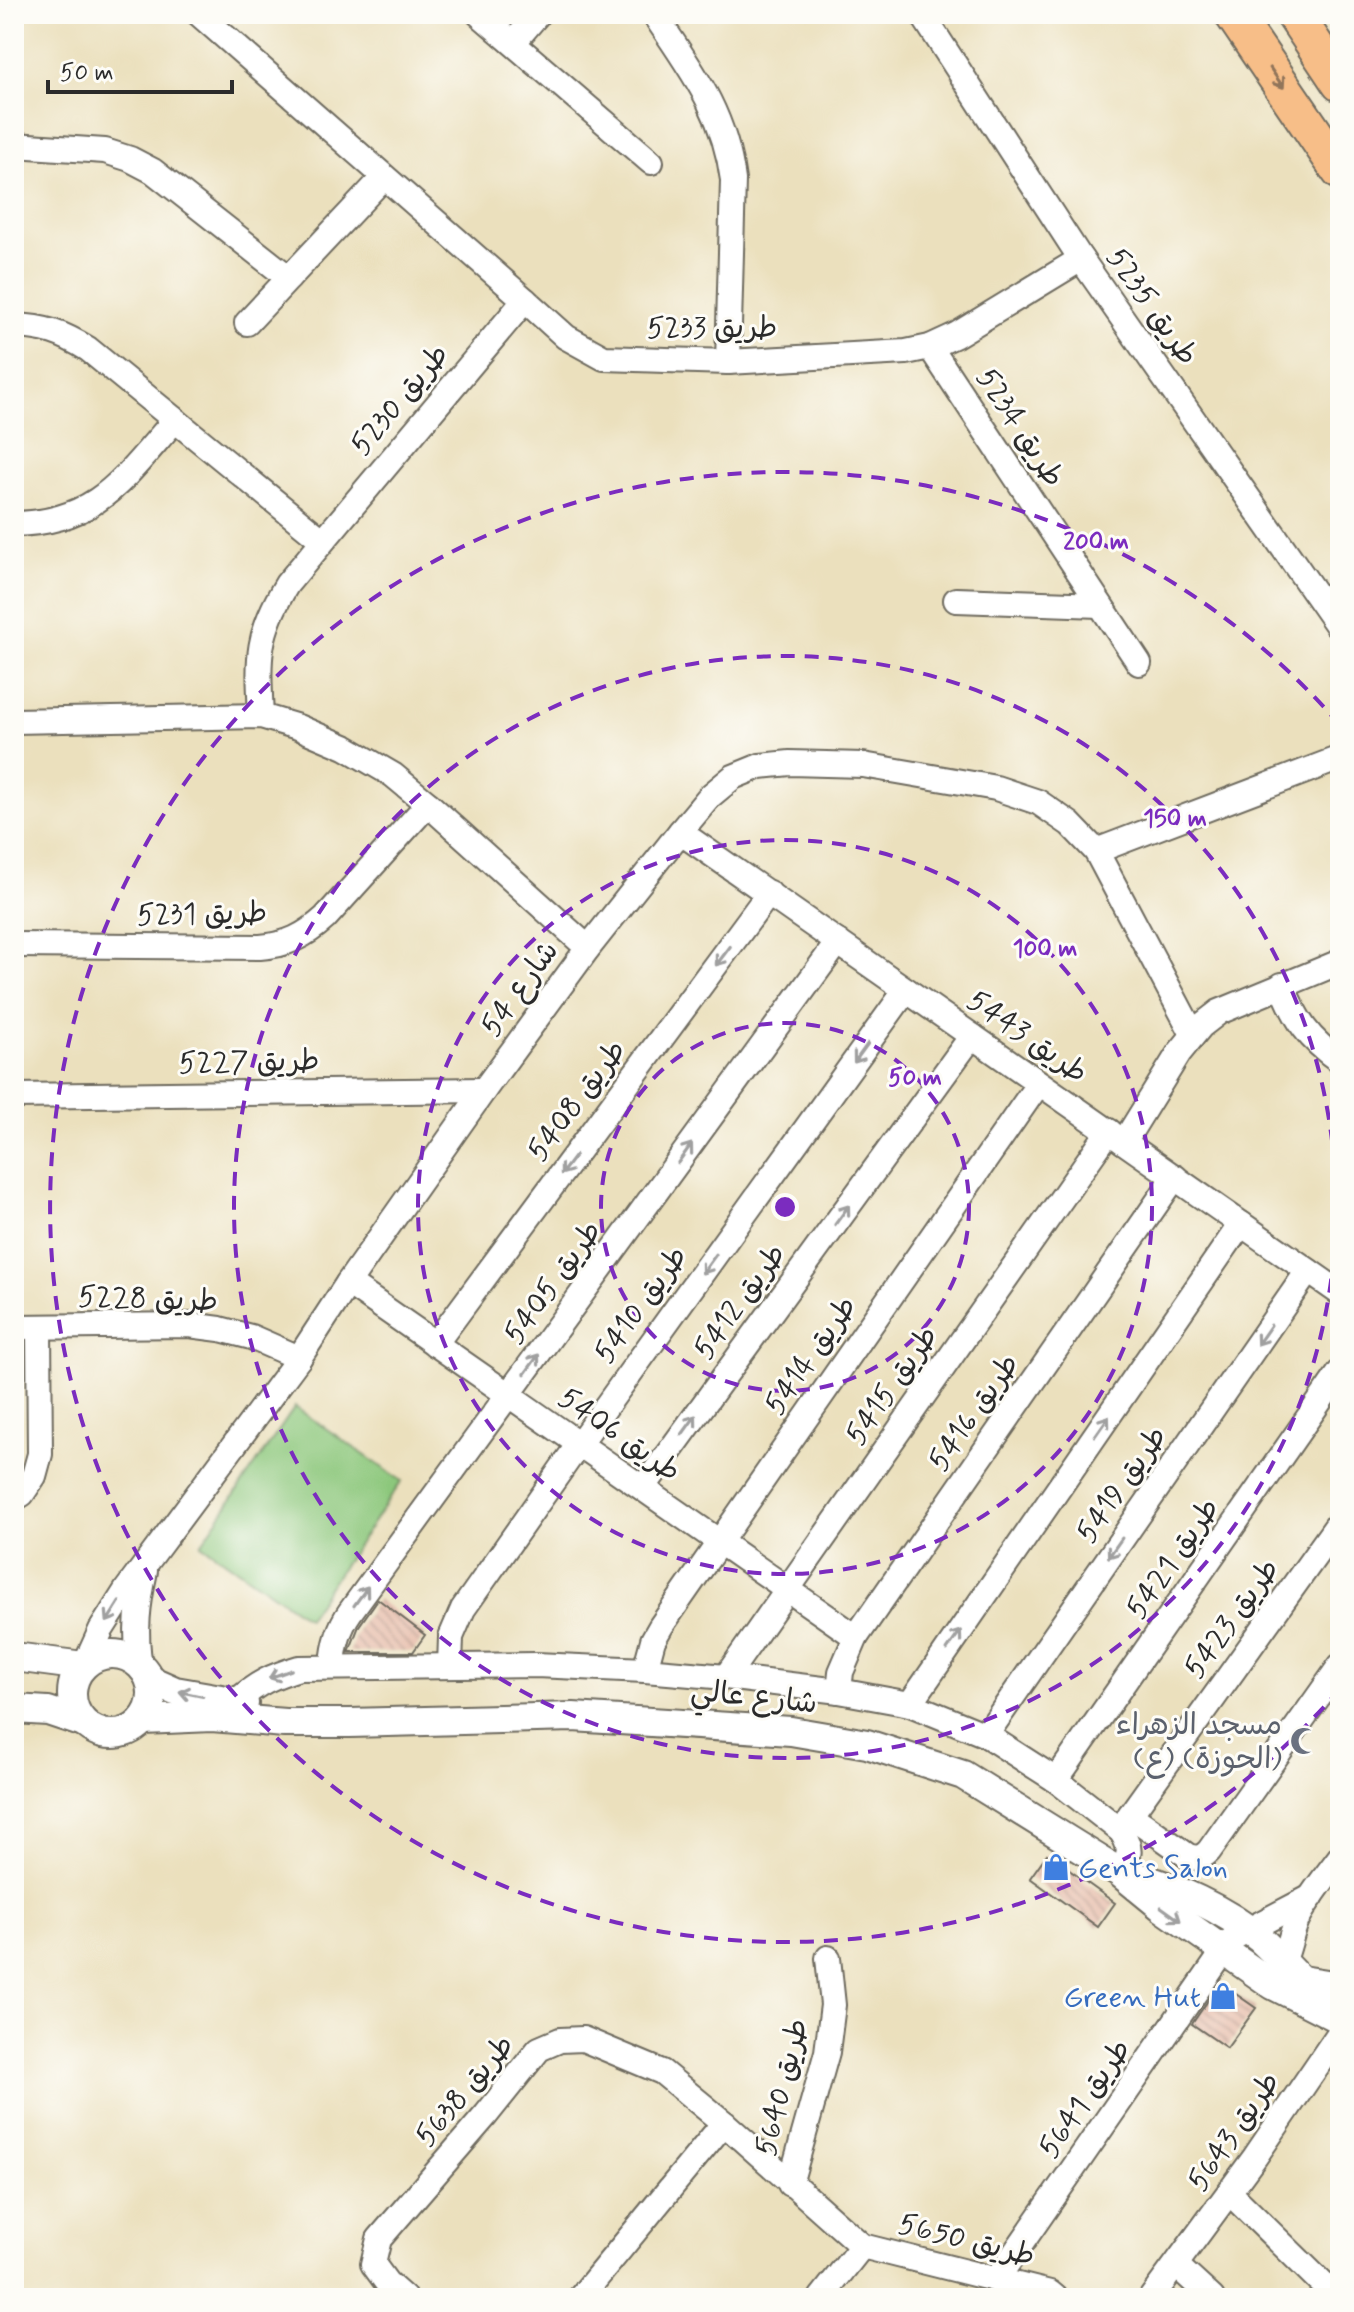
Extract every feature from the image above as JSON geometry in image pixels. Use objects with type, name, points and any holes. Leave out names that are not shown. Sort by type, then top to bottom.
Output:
[{"type":"main road","points":[[1233,14],[1340,171]]},
{"type":"main road","points":[[1294,14],[1340,83]]},
{"type":"street","name":"طريق 5233","points":[[199,14],[566,337],[604,358],[728,362],[906,352],[930,347],[956,335],[1081,259]]},
{"type":"street","points":[[479,14],[651,162]]},
{"type":"street","points":[[514,42],[538,14]]},
{"type":"street","points":[[654,14],[711,101],[731,160],[728,362]]},
{"type":"street","name":"طريق 5235","points":[[922,14],[1081,259],[1340,629]]},
{"type":"street","points":[[14,145],[105,151],[130,159],[153,171],[289,278]]},
{"type":"street","points":[[247,323],[384,177]]},
{"type":"street","name":"طريق 5230","points":[[261,716],[258,665],[262,636],[272,608],[287,584],[525,300]]},
{"type":"street","points":[[14,326],[42,328],[66,336],[88,349],[322,540]]},
{"type":"street","name":"طريق 5234","points":[[930,347],[1139,663]]},
{"type":"street","points":[[14,524],[47,522],[98,502],[175,420]]},
{"type":"street","points":[[956,600],[1100,605]]},
{"type":"street","points":[[14,721],[261,716],[298,727],[345,747],[393,775],[588,948]]},
{"type":"street","points":[[1193,1034],[1096,851],[1340,758]]},
{"type":"street","name":"شارع 54","points":[[85,1665],[101,1630],[127,1589],[299,1358],[484,1090],[588,948],[680,832],[710,796],[733,777],[760,766],[790,763],[863,765],[996,788],[1038,802],[1070,824],[1096,851]]},
{"type":"street","name":"طريق 5231","points":[[14,945],[260,947],[296,940],[312,931],[325,918],[428,804]]},
{"type":"street","name":"طريق 5443","points":[[680,832],[1308,1271],[1338,1287]]},
{"type":"street","name":"طريق 5408","points":[[435,1344],[769,893]]},
{"type":"street","name":"طريق 5405","points":[[333,1666],[333,1652],[342,1624],[838,942]]},
{"type":"street","name":"طريق 5415","points":[[726,1677],[786,1589],[1193,1034],[1219,1012],[1340,962]]},
{"type":"street","points":[[1282,985],[1306,1033],[1340,1061]]},
{"type":"street","name":"طريق 5410","points":[[450,1666],[451,1637],[463,1609],[906,990]]},
{"type":"street","name":"طريق 5412","points":[[643,1488],[972,1036]]},
{"type":"street","name":"طريق 5414","points":[[645,1670],[653,1640],[661,1626],[1039,1083]]},
{"type":"street","name":"طريق 5227","points":[[14,1096],[484,1090]]},
{"type":"street","name":"طريق 5416","points":[[839,1691],[841,1672],[856,1637],[1175,1177]]},
{"type":"street","points":[[910,1704],[1241,1224]]},
{"type":"street","name":"طريق 5419","points":[[986,1735],[1308,1271]]},
{"type":"street","name":"طريق 5406","points":[[348,1283],[856,1637]]},
{"type":"street","name":"طريق 5228","points":[[14,1327],[189,1325],[251,1337],[299,1358]]},
{"type":"street","name":"طريق 5228","points":[[14,1499],[22,1494],[34,1476],[40,1454],[39,1327]]},
{"type":"street","name":"طريق 5421","points":[[1056,1780],[1340,1372]]},
{"type":"street","name":"طريق 5423","points":[[1126,1823],[1340,1521]]},
{"type":"street","name":"شارع 54","points":[[145,1672],[136,1642],[136,1621],[147,1564]]},
{"type":"street","points":[[14,1709],[48,1711],[110,1734],[132,1730],[143,1720],[152,1701],[145,1672],[132,1660],[115,1654],[98,1657],[85,1665],[77,1672],[72,1690],[78,1716],[84,1723]]},
{"type":"street","points":[[14,1658],[85,1665]]},
{"type":"street","points":[[236,1702],[254,1686],[276,1675],[299,1668],[333,1666],[536,1665],[645,1670],[839,1691],[910,1704],[986,1735],[1126,1823],[1195,1858],[1203,1857],[1209,1851],[1340,1666]]},
{"type":"street","name":"شارع عالي","points":[[145,1672],[175,1691],[236,1702],[308,1709],[350,1723]]},
{"type":"street","name":"شارع عالي","points":[[143,1720],[212,1717],[285,1723],[350,1723],[573,1717],[791,1731],[867,1744],[963,1775],[1119,1872],[1225,1952],[1282,1973]]},
{"type":"street","points":[[1119,1872],[1127,1862],[1129,1851],[1126,1823]]},
{"type":"street","points":[[1340,1857],[1297,1919],[1282,1973],[1340,1984]]},
{"type":"street","name":"شارع عالي","points":[[1119,1872],[1156,1881],[1184,1893],[1247,1929],[1282,1973],[1340,2017]]},
{"type":"street","name":"طريق 5641","points":[[996,2280],[1233,1938],[1311,1897]]},
{"type":"street","name":"طريق 5640","points":[[790,2184],[831,2029],[833,2005],[828,1958]]},
{"type":"street","name":"طريق 5643","points":[[1151,2298],[1230,2193],[1340,2032]]},
{"type":"street","name":"طريق 5638","points":[[404,2298],[387,2283],[373,2264],[379,2239],[539,2049],[560,2040],[583,2039],[662,2072],[862,2246]]},
{"type":"street","points":[[580,2298],[724,2123]]},
{"type":"street","points":[[1230,2193],[1337,2298]]},
{"type":"street","points":[[821,2298],[862,2246]]},
{"type":"street","name":"طريق 5650","points":[[862,2246],[1050,2293],[1056,2298]]},
{"type":"street","points":[[1177,2266],[1212,2298]]},
{"type":"green space","points":[[295,1407],[402,1481],[307,1618],[201,1544]]},
{"type":"building","points":[[378,1599],[425,1635],[413,1652],[349,1652],[359,1626]]},
{"type":"building","points":[[1047,1854],[1115,1903],[1098,1927],[1030,1878]]},
{"type":"building","points":[[1220,1983],[1256,2008],[1227,2048],[1192,2024]]},
{"type":"place","name":"مسجد الزهراء (ع) (الحوزة)","points":[[1304,1741]]},
{"type":"place","name":"Gents Salon","points":[[1056,1867]]},
{"type":"place","name":"Green Hut","points":[[1223,1996]]}]
